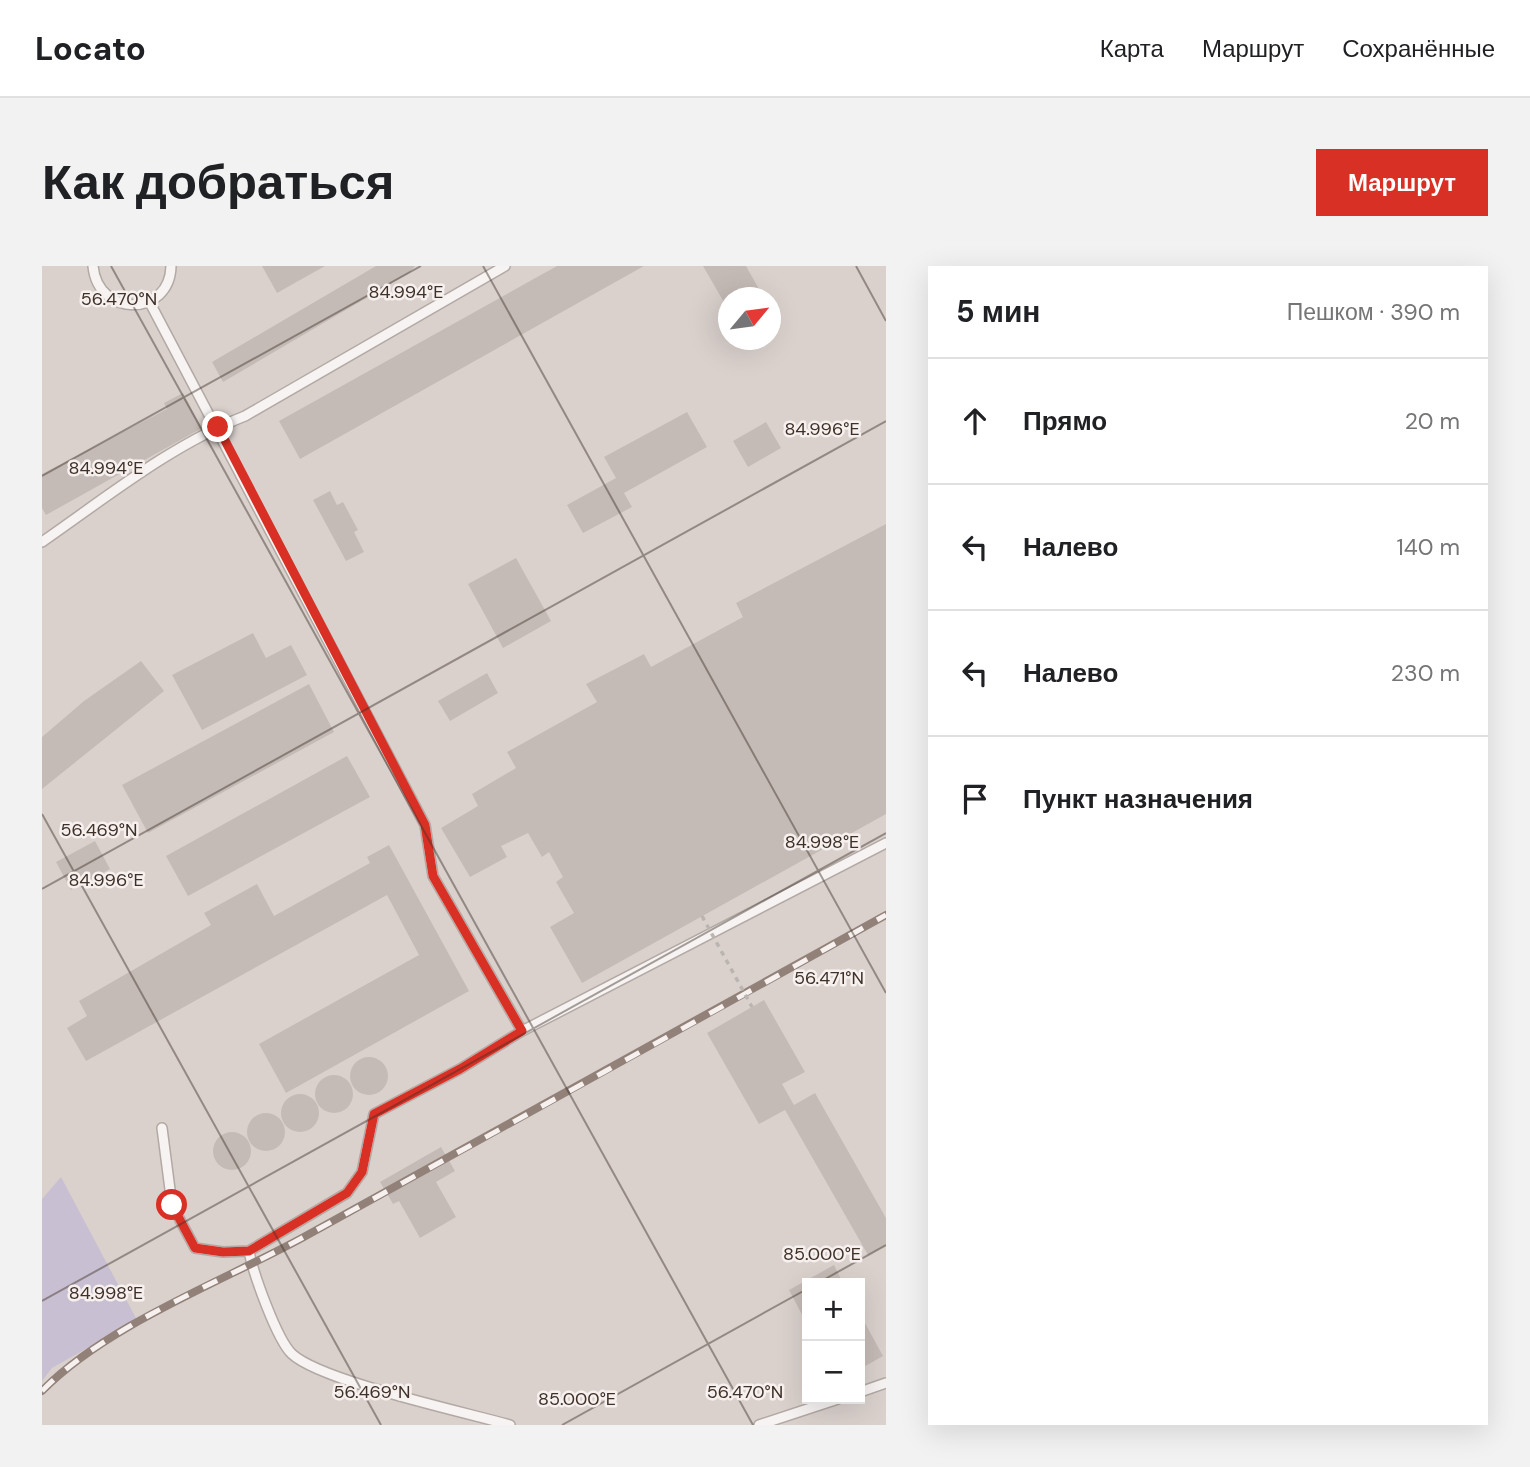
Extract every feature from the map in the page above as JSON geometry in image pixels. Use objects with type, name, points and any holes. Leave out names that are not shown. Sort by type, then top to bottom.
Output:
[{"type":"lane","points":[[93,266],[100,289],[110,299],[136,305],[149,301],[167,285],[171,266]]},
{"type":"lane","points":[[42,542],[152,466],[218,427],[245,416],[505,266]]},
{"type":"lane","points":[[149,301],[218,427],[425,825],[433,876],[522,1031]]},
{"type":"lane","points":[[162,1128],[172,1205],[195,1248],[223,1252],[249,1251],[347,1193],[362,1172],[374,1114],[460,1069],[522,1031],[886,843]]},
{"type":"lane","points":[[249,1251],[261,1295],[291,1354],[326,1373],[510,1425]]},
{"type":"lane","points":[[865,1390],[886,1383]]},
{"type":"lane","points":[[759,1425],[823,1404]]},
{"type":"path","points":[[702,916],[752,1007]]},
{"type":"shaded area","points":[[42,266],[886,266],[886,1425],[42,1425]]},
{"type":"shaded area","points":[[61,1177],[137,1320],[52,1368],[42,1381],[42,1199]]},
{"type":"building","points":[[262,266],[325,266],[277,293]]},
{"type":"building","points":[[376,266],[415,266],[409,273],[223,382],[212,362]]},
{"type":"building","points":[[557,266],[644,266],[300,459],[279,421]]},
{"type":"building","points":[[703,266],[746,266],[758,287],[718,287],[718,292]]},
{"type":"building","points":[[183,393],[202,428],[46,515],[42,508],[42,474],[167,409],[164,403]]},
{"type":"building","points":[[687,412],[707,447],[624,493],[632,507],[583,533],[567,505],[616,478],[604,457]]},
{"type":"building","points":[[766,422],[781,448],[748,467],[733,441]]},
{"type":"building","points":[[330,491],[337,505],[343,502],[358,530],[354,532],[364,552],[346,561],[313,500]]},
{"type":"building","points":[[886,524],[886,814],[582,983],[550,927],[574,913],[556,882],[563,877],[549,852],[542,857],[528,833],[501,846],[507,857],[470,877],[441,828],[478,806],[472,794],[516,768],[507,752],[597,702],[586,684],[644,654],[651,667],[743,617],[736,603]]},
{"type":"building","points":[[516,558],[551,621],[503,648],[468,584]]},
{"type":"building","points":[[253,633],[266,658],[291,645],[307,675],[202,730],[172,675]]},
{"type":"building","points":[[141,661],[164,691],[42,789],[42,737],[84,701]]},
{"type":"building","points":[[487,673],[498,693],[450,721],[438,701]]},
{"type":"building","points":[[309,684],[334,732],[148,833],[122,785]]},
{"type":"building","points":[[347,756],[370,797],[188,896],[166,856]]},
{"type":"building","points":[[95,841],[110,869],[71,890],[56,862]]},
{"type":"building","points":[[389,845],[469,991],[286,1093],[259,1044],[419,955],[387,895],[86,1061],[67,1028],[87,1016],[79,1001],[211,925],[204,913],[257,884],[274,916],[370,863],[367,857]]},
{"type":"building","points":[[764,1000],[805,1072],[782,1084],[794,1105],[815,1093],[886,1218],[886,1245],[868,1255],[785,1110],[759,1124],[707,1033]]},
{"type":"building","points":[[369,1057],[383,1062],[388,1076],[383,1090],[369,1095],[355,1090],[350,1076],[355,1062]]},
{"type":"building","points":[[334,1075],[348,1080],[353,1094],[348,1108],[334,1113],[320,1108],[315,1094],[320,1080]]},
{"type":"building","points":[[300,1094],[314,1099],[319,1113],[314,1127],[300,1132],[286,1127],[281,1113],[286,1099]]},
{"type":"building","points":[[266,1113],[280,1118],[285,1132],[280,1146],[266,1151],[252,1146],[247,1132],[252,1118]]},
{"type":"building","points":[[232,1132],[246,1137],[251,1151],[246,1165],[232,1170],[218,1165],[213,1151],[218,1137]]},
{"type":"building","points":[[441,1147],[455,1171],[436,1182],[456,1217],[420,1238],[399,1201],[393,1204],[380,1182]]},
{"type":"building","points":[[834,1265],[840,1278],[811,1278]]},
{"type":"building","points":[[802,1283],[802,1315],[789,1290]]},
{"type":"building","points":[[865,1323],[883,1356],[865,1366]]},
{"type":"railway","points":[[42,1391],[68,1367],[131,1325],[302,1238],[886,915]]},
{"type":"route","points":[[172,1205],[195,1248],[223,1252],[249,1251],[347,1193],[362,1172],[374,1114],[460,1069],[522,1031],[433,876],[425,825],[218,427]]}]
